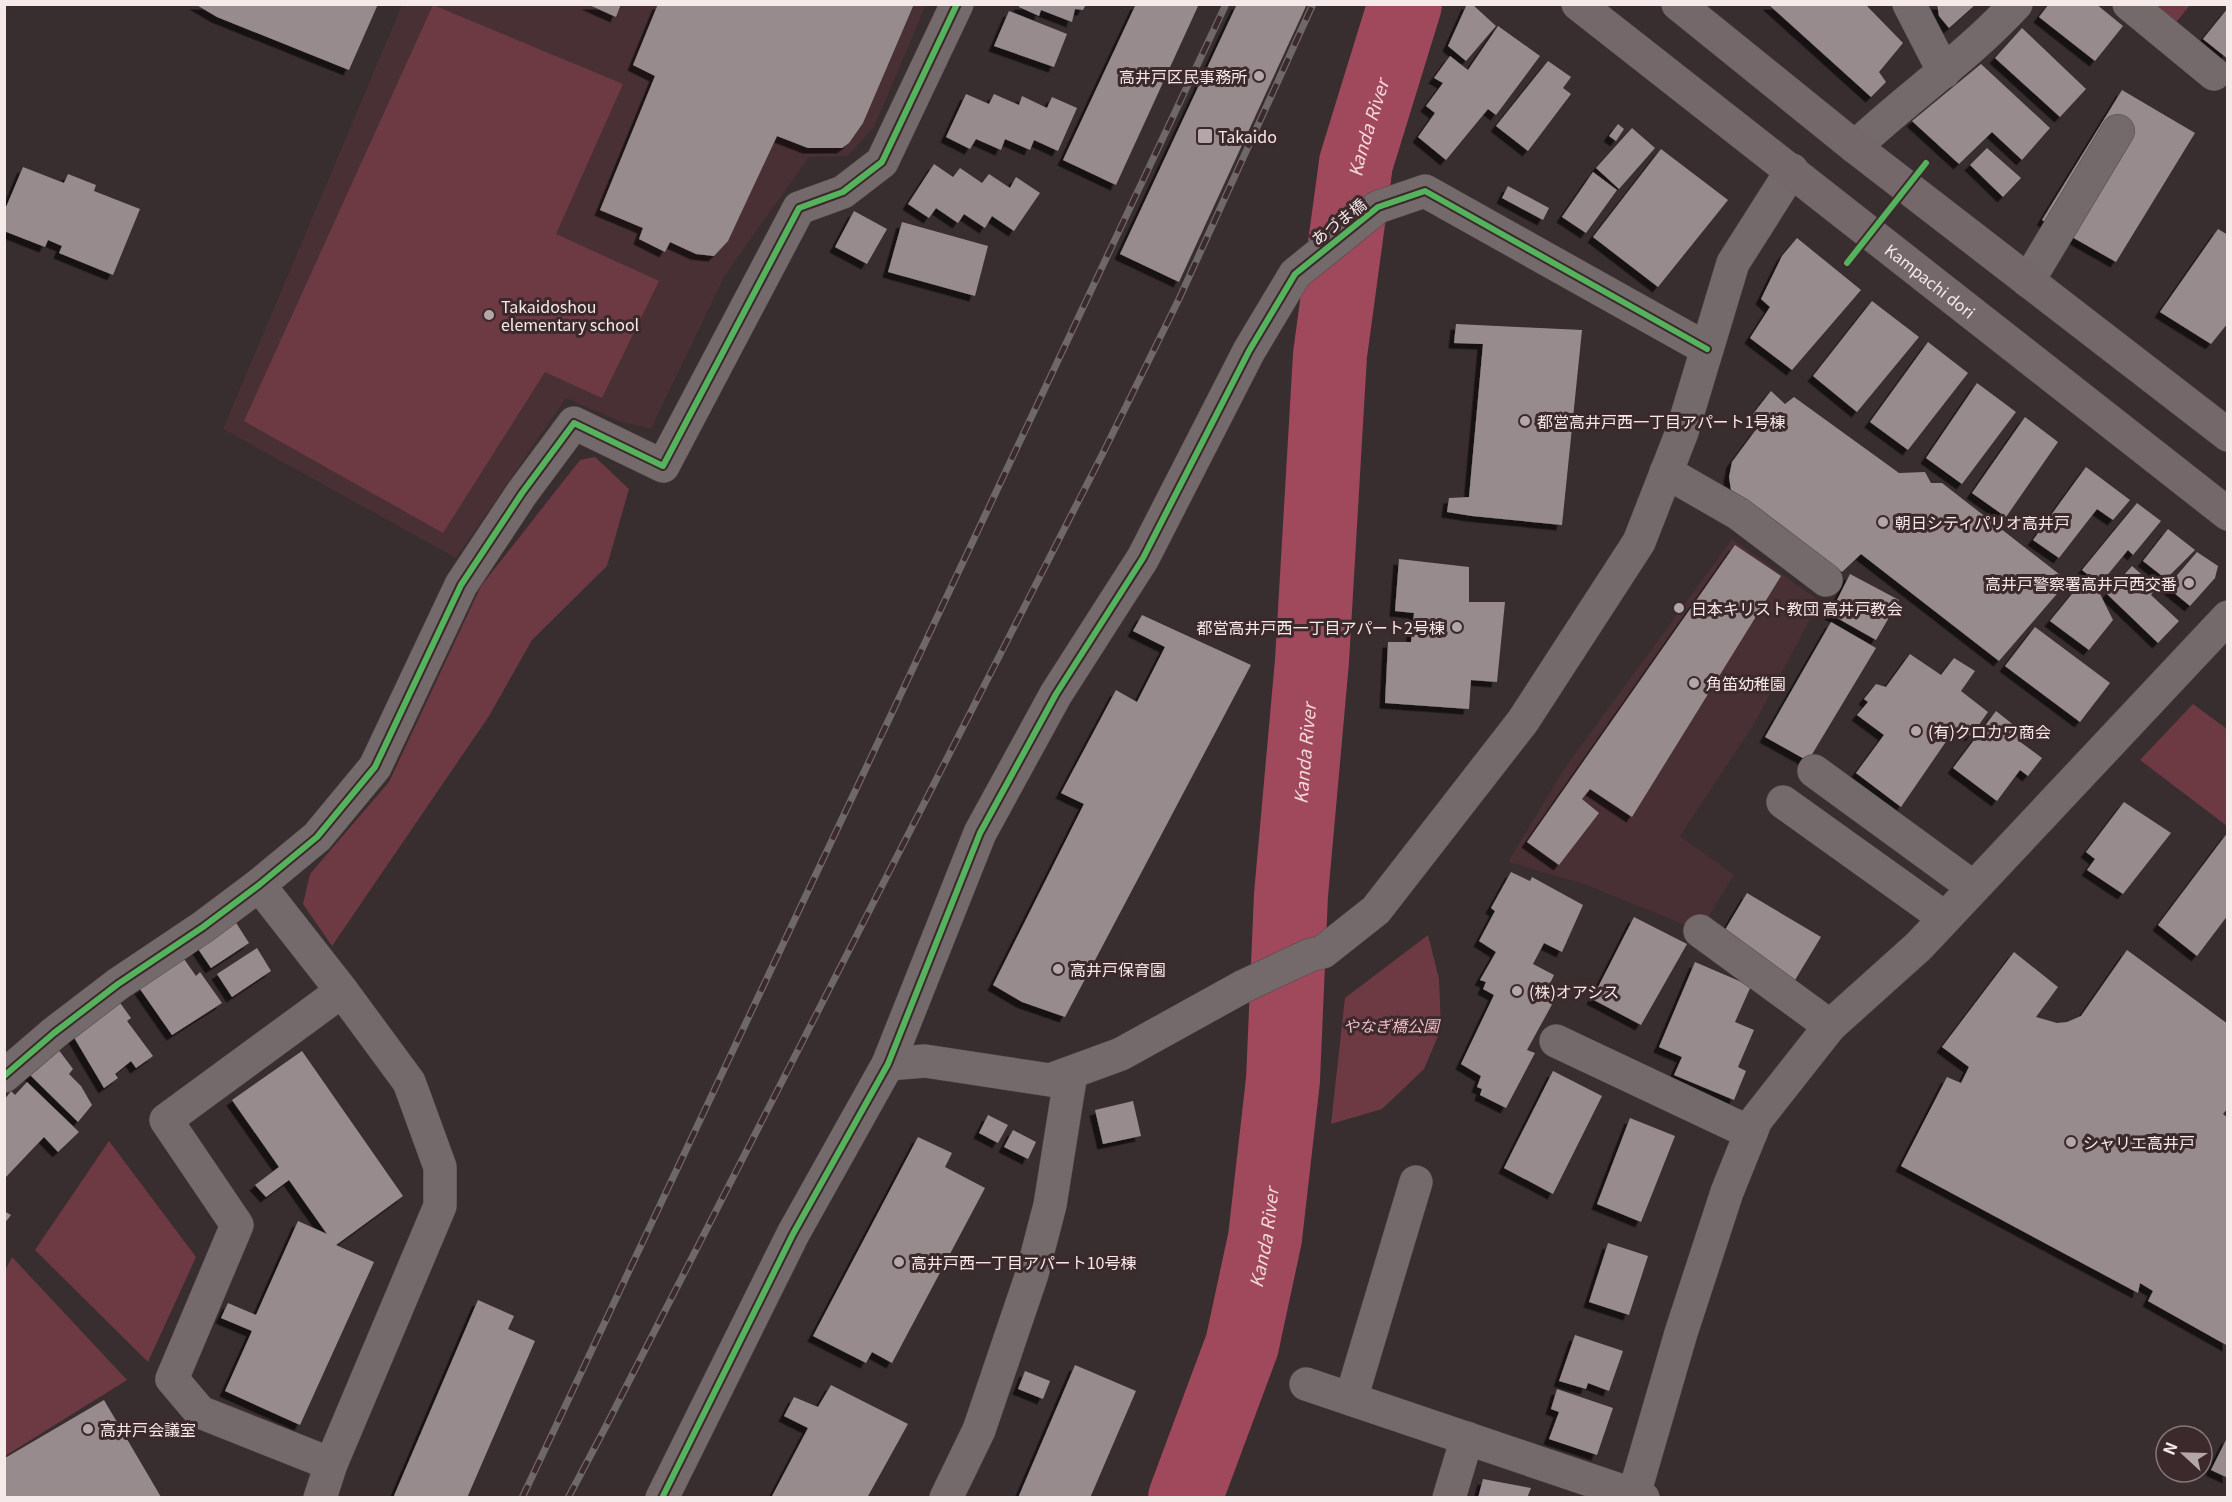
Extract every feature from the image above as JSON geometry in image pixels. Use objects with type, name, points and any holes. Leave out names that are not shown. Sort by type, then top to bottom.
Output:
[{"type":"main road","name":"Kampachi dori","points":[[1578,4],[2228,514]]},
{"type":"main road","points":[[1678,4],[1856,147],[2228,435]]},
{"type":"street","points":[[4,1076],[54,1033],[118,984],[203,927],[317,837],[375,767],[461,585],[522,493],[574,423],[663,466],[799,208],[843,192],[882,162],[957,4]]},
{"type":"street","points":[[1909,4],[1944,72]]},
{"type":"street","points":[[1856,147],[1944,72],[2016,4]]},
{"type":"street","points":[[2129,4],[2214,74]]},
{"type":"street","points":[[2028,281],[2118,131]]},
{"type":"street","points":[[888,1064],[925,1061],[1050,1080],[1121,1054],[1242,987],[1310,955],[1323,952],[1376,910],[1523,721],[1639,542],[1682,432],[1734,263],[1792,170]]},
{"type":"street","name":"あづま橋","points":[[662,1497],[792,1234],[888,1064],[980,833],[1056,694],[1143,558],[1250,351],[1295,274],[1378,207],[1425,191],[1707,349]]},
{"type":"street","points":[[1666,472],[1739,514],[1826,580]]},
{"type":"street","points":[[1306,1384],[1637,1496],[1681,1333],[1723,1203],[1756,1120],[1830,1026],[1919,946],[2228,617]]},
{"type":"street","points":[[1814,771],[1973,887]]},
{"type":"street","points":[[1783,802],[1945,918]]},
{"type":"street","points":[[259,885],[342,991],[409,1082],[440,1167],[440,1206],[331,1464],[320,1497]]},
{"type":"street","points":[[1700,931],[1830,1026]]},
{"type":"street","points":[[331,1464],[200,1412],[172,1379],[237,1225],[166,1120],[342,991]]},
{"type":"street","points":[[1556,1041],[1750,1133]]},
{"type":"street","points":[[946,1497],[979,1430],[1032,1274],[1050,1205],[1071,1072]]},
{"type":"street","points":[[1351,1399],[1416,1182]]},
{"type":"street","points":[[1449,1497],[1467,1438]]},
{"type":"shaded area","name":"Takaidoshou elementary school","points":[[402,5],[926,5],[874,127],[848,156],[809,157],[725,275],[651,429],[621,422],[566,398],[456,558],[223,429]]},
{"type":"shaded area","points":[[1732,539],[1820,601],[1754,724],[1680,836],[1734,875],[1700,931],[1584,884],[1508,862],[1564,769]]},
{"type":"green space","points":[[433,5],[623,84],[556,234],[659,281],[602,398],[545,372],[443,533],[244,421]]},
{"type":"green space","points":[[2138,5],[2190,5],[2170,30]]},
{"type":"green space","points":[[595,457],[629,489],[607,566],[532,640],[489,716],[332,946],[303,904],[310,874],[389,782],[481,586],[580,460]]},
{"type":"green space","points":[[2193,704],[2227,729],[2227,826],[2140,760]]},
{"type":"green space","name":"やなぎ橋公園","points":[[1428,935],[1439,979],[1441,1029],[1424,1069],[1382,1109],[1331,1124],[1345,998]]},
{"type":"green space","points":[[109,1141],[196,1257],[148,1362],[35,1250]]},
{"type":"green space","points":[[12,1257],[127,1380],[5,1456],[4,1273]]},
{"type":"building","points":[[195,4],[378,4],[349,70],[217,17]]},
{"type":"building","points":[[587,4],[621,4],[616,17]]},
{"type":"building","points":[[658,4],[914,4],[863,123],[849,143],[842,148],[808,148],[777,136],[728,241],[714,256],[696,254],[670,242],[665,252],[639,239],[643,228],[600,210],[655,76],[633,65]]},
{"type":"building","points":[[1020,4],[1086,4],[1083,10],[1075,9],[1072,22],[1041,10],[1039,16],[1019,7]]},
{"type":"building","points":[[1136,4],[1199,4],[1116,185],[1063,160]]},
{"type":"building","points":[[1237,4],[1307,4],[1179,282],[1120,254]]},
{"type":"building","points":[[1467,4],[1472,4],[1496,26],[1466,61],[1448,46]]},
{"type":"building","points":[[1768,4],[1865,4],[1903,43],[1879,72],[1886,82],[1871,97]]},
{"type":"building","points":[[1937,4],[1976,4],[1949,28],[1939,16]]},
{"type":"building","points":[[2049,4],[2096,4],[2123,26],[2095,61],[2039,17]]},
{"type":"building","points":[[2228,8],[2228,59],[2203,39]]},
{"type":"building","points":[[1009,11],[1067,34],[1054,67],[994,46]]},
{"type":"building","points":[[1498,26],[1540,56],[1496,115],[1488,109],[1446,160],[1418,137],[1435,113],[1426,106],[1443,83],[1434,78],[1450,56],[1468,70]]},
{"type":"building","points":[[2022,28],[2086,89],[2060,117],[1995,58]]},
{"type":"building","points":[[1548,61],[1571,77],[1563,88],[1571,94],[1528,151],[1496,126]]},
{"type":"building","points":[[1981,64],[2050,128],[2022,160],[1992,132],[1959,164],[1912,121]]},
{"type":"building","points":[[2122,90],[2195,133],[2116,262],[2042,220]]},
{"type":"building","points":[[966,94],[989,104],[994,94],[1019,105],[1022,96],[1047,108],[1052,97],[1077,108],[1058,151],[1034,140],[1030,150],[1005,139],[1001,150],[976,139],[970,149],[946,137]]},
{"type":"building","points":[[1618,124],[1624,129],[1616,141],[1609,136]]},
{"type":"building","points":[[1632,128],[1655,148],[1619,189],[1596,168]]},
{"type":"building","points":[[1987,148],[2021,178],[2003,197],[1970,165]]},
{"type":"building","points":[[1661,149],[1728,200],[1658,287],[1593,237]]},
{"type":"building","points":[[934,164],[953,177],[960,168],[982,183],[989,174],[1010,188],[1016,177],[1040,193],[1014,231],[992,216],[985,228],[964,214],[958,223],[936,208],[929,218],[908,204]]},
{"type":"building","points":[[23,167],[64,183],[68,174],[96,185],[94,191],[140,209],[113,275],[59,253],[62,246],[48,240],[45,247],[4,231],[4,212]]},
{"type":"building","points":[[1593,172],[1617,190],[1586,233],[1562,217]]},
{"type":"building","points":[[1508,186],[1549,208],[1543,220],[1502,198]]},
{"type":"building","points":[[854,211],[887,229],[867,264],[835,247]]},
{"type":"building","points":[[902,222],[988,246],[975,296],[888,272]]},
{"type":"building","points":[[2218,229],[2228,235],[2228,323],[2211,344],[2160,312]]},
{"type":"building","points":[[1797,238],[1861,290],[1792,370],[1750,338],[1770,307],[1761,299],[1782,256]]},
{"type":"building","points":[[1872,301],[1919,337],[1857,412],[1813,376]]},
{"type":"building","name":"都営高井戸西一丁目アパート1号棟","points":[[1456,324],[1582,330],[1562,525],[1447,512],[1449,498],[1469,497],[1483,344],[1454,343]]},
{"type":"building","points":[[1928,342],[1968,373],[1908,450],[1870,422]]},
{"type":"building","points":[[1977,383],[2016,412],[1962,484],[1926,458]]},
{"type":"building","name":"朝日シティパリオ高井戸","points":[[1771,391],[1785,404],[1794,397],[1899,473],[1925,472],[1931,483],[1942,483],[2068,581],[1999,661],[1861,554],[1842,572],[1731,490],[1729,477],[1732,462],[1755,431],[1764,423],[1753,414]]},
{"type":"building","points":[[2025,417],[2058,442],[2006,517],[1972,493]]},
{"type":"building","points":[[2086,467],[2130,500],[2113,520],[2097,509],[2059,558],[2033,540]]},
{"type":"building","points":[[2137,503],[2161,521],[2133,555],[2128,550],[2100,584],[2082,570]]},
{"type":"building","points":[[2168,529],[2195,550],[2166,579],[2143,561]]},
{"type":"building","points":[[1735,545],[1781,576],[1632,817],[1590,789],[1582,799],[1599,813],[1559,865],[1527,842]]},
{"type":"building","points":[[2197,552],[2218,566],[2215,578],[2190,606],[2167,587]]},
{"type":"building","name":"都営高井戸西一丁目アパート2号棟","points":[[1399,559],[1469,567],[1469,602],[1505,602],[1497,682],[1471,680],[1469,709],[1385,703],[1388,642],[1411,642],[1414,613],[1395,611]]},
{"type":"building","points":[[2132,566],[2156,587],[2151,595],[2179,621],[2158,643],[2107,594]]},
{"type":"building","points":[[1850,574],[1899,600],[1876,640],[1830,614]]},
{"type":"building","points":[[2081,583],[2100,594],[2113,620],[2089,650],[2050,621]]},
{"type":"building","points":[[1142,615],[1251,665],[1065,1017],[1022,1002],[993,985],[1084,804],[1061,793],[1116,690],[1137,702],[1165,647],[1133,631]]},
{"type":"building","points":[[1831,622],[1876,648],[1808,761],[1765,737]]},
{"type":"building","points":[[2035,627],[2110,683],[2080,722],[2005,666]]},
{"type":"building","name":"(有)クロカワ商会","points":[[1910,654],[1941,675],[1954,658],[1975,671],[1961,691],[1988,712],[1971,736],[1956,727],[1901,807],[1856,773],[1884,735],[1857,715],[1868,702],[1864,699],[1876,684],[1886,687]]},
{"type":"building","points":[[1996,711],[2025,734],[2019,741],[2042,758],[2028,776],[2020,770],[1997,801],[1953,768]]},
{"type":"building","points":[[2124,802],[2171,833],[2123,894],[2087,870],[2095,859],[2086,852]]},
{"type":"building","points":[[2228,832],[2228,915],[2197,956],[2158,925]]},
{"type":"building","name":"(株)オアシス","points":[[1511,872],[1530,881],[1532,877],[1583,905],[1562,952],[1544,943],[1533,964],[1554,975],[1545,994],[1555,999],[1527,1050],[1535,1053],[1506,1108],[1480,1095],[1482,1089],[1477,1087],[1481,1076],[1461,1064],[1494,995],[1483,989],[1486,982],[1480,980],[1496,952],[1479,941],[1495,911],[1491,908]]},
{"type":"building","points":[[1747,893],[1821,937],[1795,980],[1722,935]]},
{"type":"building","points":[[1634,917],[1687,944],[1641,1025],[1592,999]]},
{"type":"building","points":[[233,918],[249,943],[211,968],[194,943]]},
{"type":"building","points":[[257,948],[271,971],[232,997],[217,974]]},
{"type":"building","name":"シャリエ高井戸","points":[[2127,950],[2228,1024],[2228,1108],[2223,1114],[2228,1118],[2228,1346],[2148,1301],[2153,1291],[2140,1283],[2138,1293],[1901,1166],[1947,1077],[1961,1083],[1969,1067],[1942,1047],[2014,952],[2058,987],[2036,1017],[2057,1023],[2067,1022],[2081,1016]]},
{"type":"building","points":[[184,959],[196,976],[200,972],[222,1003],[172,1035],[140,989]]},
{"type":"building","points":[[1695,962],[1751,986],[1735,1022],[1754,1030],[1738,1067],[1746,1071],[1734,1100],[1674,1075],[1682,1057],[1659,1047]]},
{"type":"building","points":[[118,1000],[131,1018],[127,1021],[153,1056],[136,1068],[131,1061],[115,1074],[118,1078],[104,1088],[69,1029]]},
{"type":"building","points":[[55,1045],[73,1069],[69,1074],[81,1086],[92,1105],[78,1122],[27,1072]]},
{"type":"building","points":[[302,1051],[403,1196],[336,1245],[374,1262],[300,1425],[225,1391],[252,1331],[221,1318],[228,1303],[256,1315],[298,1221],[327,1234],[289,1180],[266,1197],[255,1185],[279,1167],[232,1100]]},
{"type":"building","points":[[1553,1071],[1602,1096],[1553,1194],[1504,1168]]},
{"type":"building","points":[[27,1082],[79,1132],[58,1152],[44,1137],[5,1178],[5,1099],[11,1091],[15,1095]]},
{"type":"building","points":[[1133,1101],[1141,1136],[1103,1144],[1095,1110]]},
{"type":"building","points":[[988,1115],[1008,1125],[998,1143],[979,1133]]},
{"type":"building","points":[[1630,1118],[1675,1136],[1641,1222],[1597,1204]]},
{"type":"building","points":[[1013,1130],[1036,1142],[1028,1159],[1004,1147]]},
{"type":"building","name":"高井戸西一丁目アパート10号棟","points":[[918,1137],[952,1153],[945,1167],[985,1188],[892,1363],[872,1352],[866,1363],[813,1336]]},
{"type":"building","points":[[4,1211],[11,1215],[4,1224]]},
{"type":"building","points":[[1608,1243],[1648,1256],[1629,1315],[1589,1302]]},
{"type":"building","points":[[478,1300],[514,1316],[508,1329],[535,1341],[467,1498],[393,1498]]},
{"type":"building","points":[[1575,1335],[1623,1351],[1609,1391],[1588,1383],[1586,1389],[1559,1381]]},
{"type":"building","points":[[1075,1365],[1136,1391],[1090,1498],[1018,1498]]},
{"type":"building","points":[[1025,1371],[1050,1381],[1043,1399],[1018,1389]]},
{"type":"building","points":[[831,1385],[908,1424],[867,1498],[771,1498],[808,1428],[784,1416],[794,1397],[818,1407]]},
{"type":"building","points":[[1557,1389],[1613,1408],[1597,1455],[1549,1439],[1559,1412],[1551,1409]]},
{"type":"building","name":"高井戸会議室","points":[[104,1400],[161,1497],[5,1498],[5,1458]]},
{"type":"building","points":[[2228,1436],[2228,1478],[2214,1471],[2214,1464]]},
{"type":"building","points":[[1483,1479],[1531,1488],[1527,1498],[1478,1498]]},
{"type":"waterway","name":"Kanda River","points":[[1185,1498],[1242,1345],[1265,1238],[1283,1080],[1291,895],[1312,661],[1330,355],[1356,163],[1405,4]]},
{"type":"railway","points":[[522,1498],[1226,4]]},
{"type":"railway","points":[[568,1498],[1103,453],[1179,299],[1313,4]]},
{"type":"cycle path","points":[[4,1076],[54,1033],[118,984],[203,927],[317,837],[375,767],[461,585],[522,493],[574,423],[663,466],[799,208],[843,192],[882,162],[957,4]]},
{"type":"cycle path","points":[[1847,263],[1926,163]]},
{"type":"cycle path","points":[[662,1498],[793,1234],[888,1064],[980,833],[1056,694],[1143,558],[1249,351],[1295,274],[1378,207],[1425,191],[1707,349]]},
{"type":"place","name":"高井戸区民事務所","points":[[1259,76]]},
{"type":"place","name":"Takaido","points":[[1205,136]]},
{"type":"place","name":"Takaidoshou elementary school","points":[[489,315]]},
{"type":"place","name":"都営高井戸西一丁目アパート1号棟","points":[[1525,421]]},
{"type":"place","name":"朝日シティパリオ高井戸","points":[[1883,522]]},
{"type":"place","name":"高井戸警察署高井戸西交番","points":[[2189,583]]},
{"type":"place","name":"日本キリスト教団 高井戸教会","points":[[1679,608]]},
{"type":"place","name":"都営高井戸西一丁目アパート2号棟","points":[[1457,627]]},
{"type":"place","name":"角笛幼稚園","points":[[1694,683]]},
{"type":"place","name":"(有)クロカワ商会","points":[[1916,731]]},
{"type":"place","name":"高井戸保育園","points":[[1058,969]]},
{"type":"place","name":"(株)オアシス","points":[[1517,991]]},
{"type":"place","name":"シャリエ高井戸","points":[[2071,1142]]},
{"type":"place","name":"高井戸西一丁目アパート10号棟","points":[[899,1262]]},
{"type":"place","name":"高井戸会議室","points":[[88,1429]]}]
